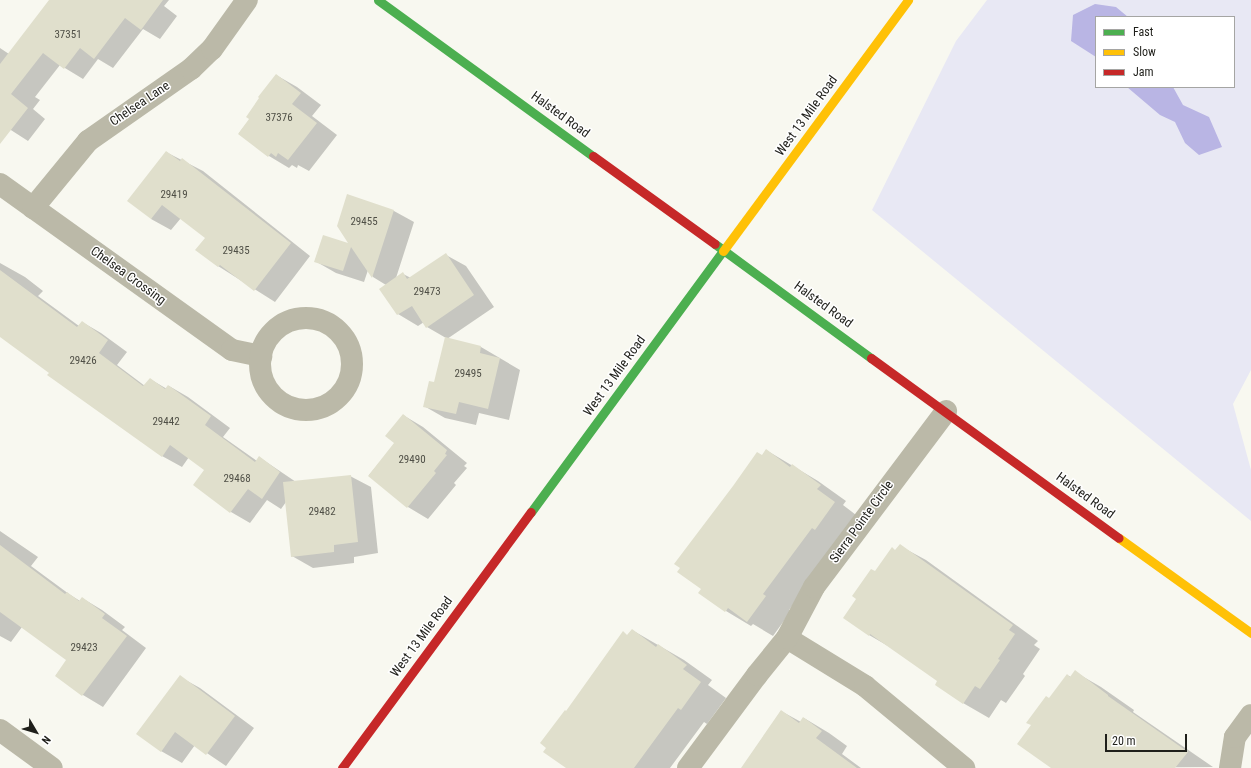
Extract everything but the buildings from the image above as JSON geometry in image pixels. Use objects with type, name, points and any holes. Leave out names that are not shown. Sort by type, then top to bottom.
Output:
[{"type":"street","name":"Chelsea Lane","points":[[33,208],[88,141],[191,69],[212,49],[247,0]]},
{"type":"street","name":"Halsted Road","points":[[378,0],[725,250],[1251,633]]},
{"type":"street","name":"West 13 Mile Road","points":[[342,768],[908,0]]},
{"type":"street","name":"Chelsea Crossing","points":[[0,184],[232,350],[261,356]]},
{"type":"street","points":[[302,318],[318,319],[332,325],[342,336],[350,349],[352,364],[349,379],[342,392],[330,402],[316,408],[302,410],[287,406],[274,398],[265,386],[260,371],[261,356],[265,341],[275,329],[281,325],[288,321],[302,318]]},
{"type":"street","name":"Sierra Pointe Circle","points":[[688,768],[757,675],[787,638],[814,587],[946,411]]},
{"type":"street","points":[[787,638],[865,686],[964,768]]},
{"type":"street","points":[[1230,768],[1235,737],[1251,715]]},
{"type":"street","points":[[0,730],[52,768]]},
{"type":"shaded area","points":[[987,0],[1251,0],[1251,370],[1233,404],[1251,470],[1251,521],[872,210],[956,41]]},
{"type":"shaded area","points":[[1095,4],[1116,7],[1127,16],[1095,16],[1095,56],[1071,41],[1073,15]]},
{"type":"shaded area","points":[[1128,88],[1174,88],[1183,105],[1209,117],[1222,147],[1199,155],[1185,143],[1175,122],[1160,115]]},
{"type":"traffic: fast","points":[[378,0],[593,156]]},
{"type":"traffic: fast","points":[[715,244],[871,358]]},
{"type":"traffic: fast","points":[[531,512],[723,251]]},
{"type":"traffic: slow","points":[[723,251],[908,0]]},
{"type":"traffic: slow","points":[[1119,538],[1251,633]]},
{"type":"traffic: jam","points":[[593,156],[715,244]]},
{"type":"traffic: jam","points":[[871,358],[1119,538]]},
{"type":"traffic: jam","points":[[342,768],[531,512]]}]
